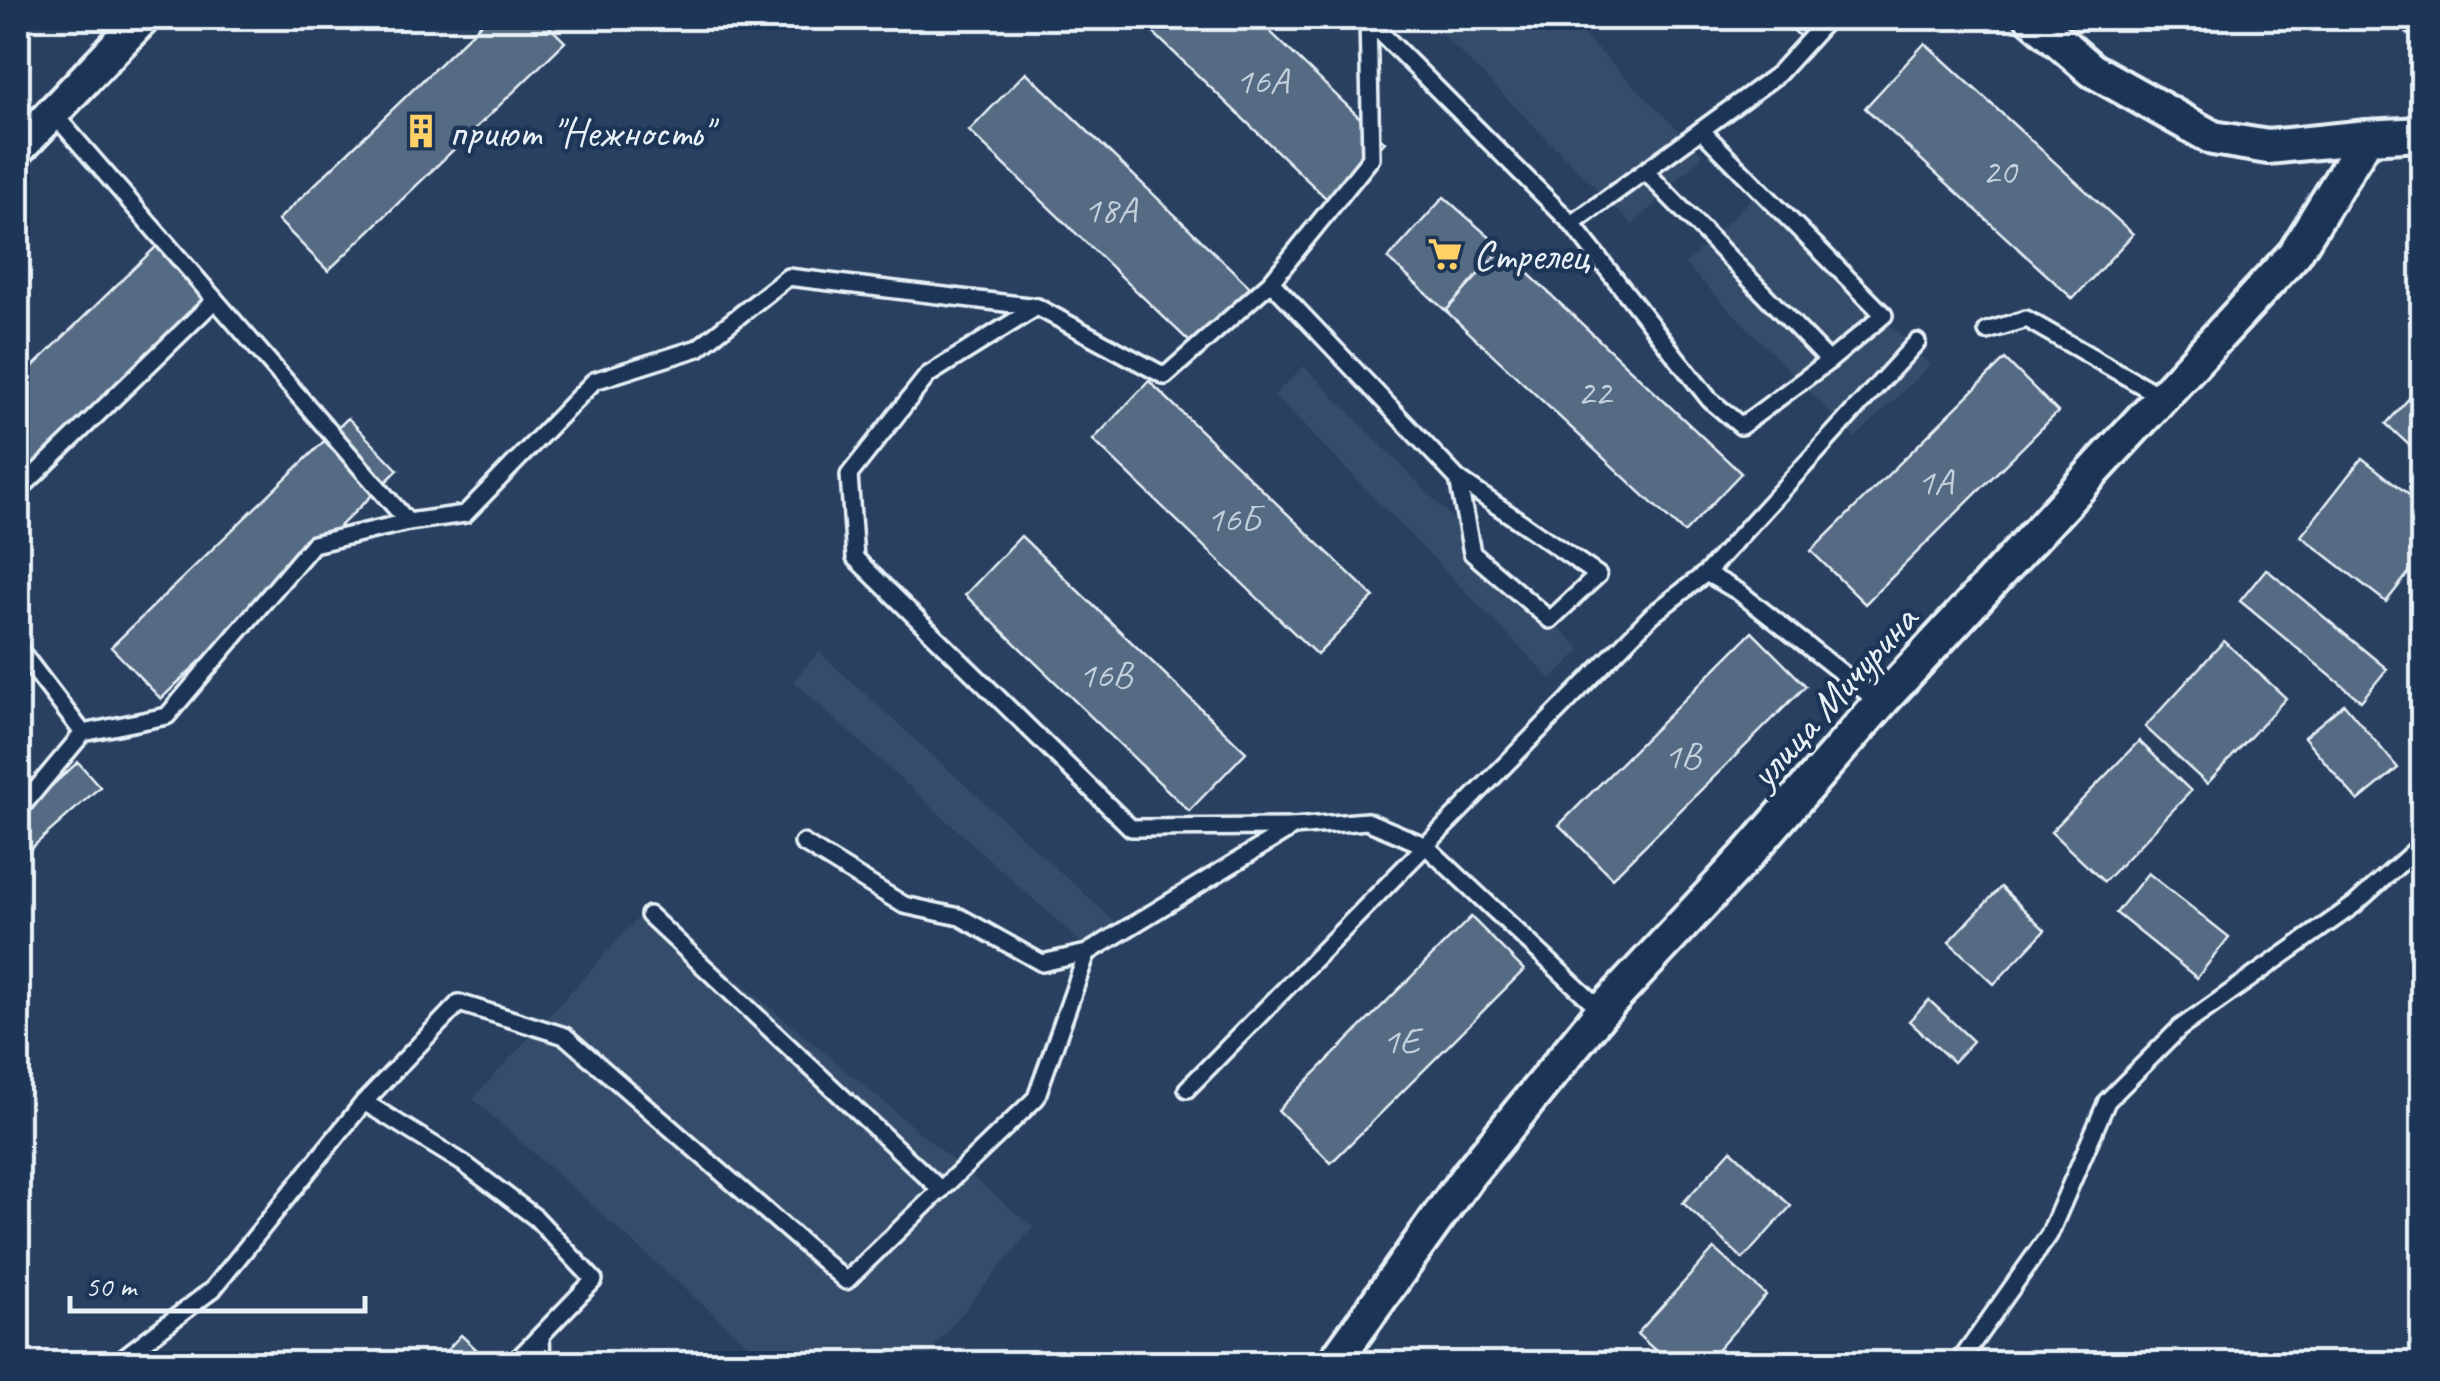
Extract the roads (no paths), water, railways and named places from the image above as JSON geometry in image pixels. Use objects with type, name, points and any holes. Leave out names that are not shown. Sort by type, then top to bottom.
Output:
[{"type":"street","points":[[18,149],[143,18]]},
{"type":"street","points":[[2032,18],[2092,70],[2213,138],[2268,147],[2422,134]]},
{"type":"street","name":"улица Мичурина","points":[[1334,1364],[1468,1174],[1602,1011],[2295,253],[2368,136]]},
{"type":"lane","points":[[1367,18],[1572,224],[1710,399],[1741,426],[1884,315],[1701,130]]},
{"type":"lane","points":[[18,811],[84,733],[166,716],[313,544],[408,522],[466,514],[594,382],[698,348],[788,277],[1037,307],[1165,376],[1271,282],[1371,158],[1367,18]]},
{"type":"lane","points":[[1572,224],[1778,74],[1829,18]]},
{"type":"lane","points":[[54,113],[408,522]]},
{"type":"lane","points":[[1645,171],[1828,361]]},
{"type":"lane","points":[[1271,282],[1458,478],[1598,575],[1550,620],[1472,554],[1458,478]]},
{"type":"lane","points":[[18,491],[215,300]]},
{"type":"lane","points":[[1037,307],[928,375],[849,474],[855,558],[1131,828],[1292,827],[1367,821],[1426,846],[1602,1011]]},
{"type":"lane","points":[[1988,331],[2026,319],[2162,397]]},
{"type":"lane","points":[[1187,1088],[1652,615],[1706,573],[1916,342]]},
{"type":"lane","points":[[1706,573],[1738,592],[1880,703]]},
{"type":"lane","points":[[18,648],[84,733]]},
{"type":"lane","points":[[803,843],[904,905],[960,917],[1042,962],[1087,954],[1292,827]]},
{"type":"lane","points":[[1958,1364],[2049,1235],[2107,1101],[2180,1028],[2354,905],[2422,844]]},
{"type":"lane","points":[[649,915],[941,1190]]},
{"type":"lane","points":[[115,1364],[213,1289],[364,1102],[459,1003],[565,1036],[846,1281],[1036,1098],[1087,954]]},
{"type":"lane","points":[[364,1102],[464,1163],[536,1218],[594,1280],[513,1364]]},
{"type":"lane","points":[[541,1335],[542,1364]]},
{"type":"place","name":"приют \"Нежность\"","points":[[421,131]]},
{"type":"place","name":"Стрелец","points":[[1445,254]]}]
